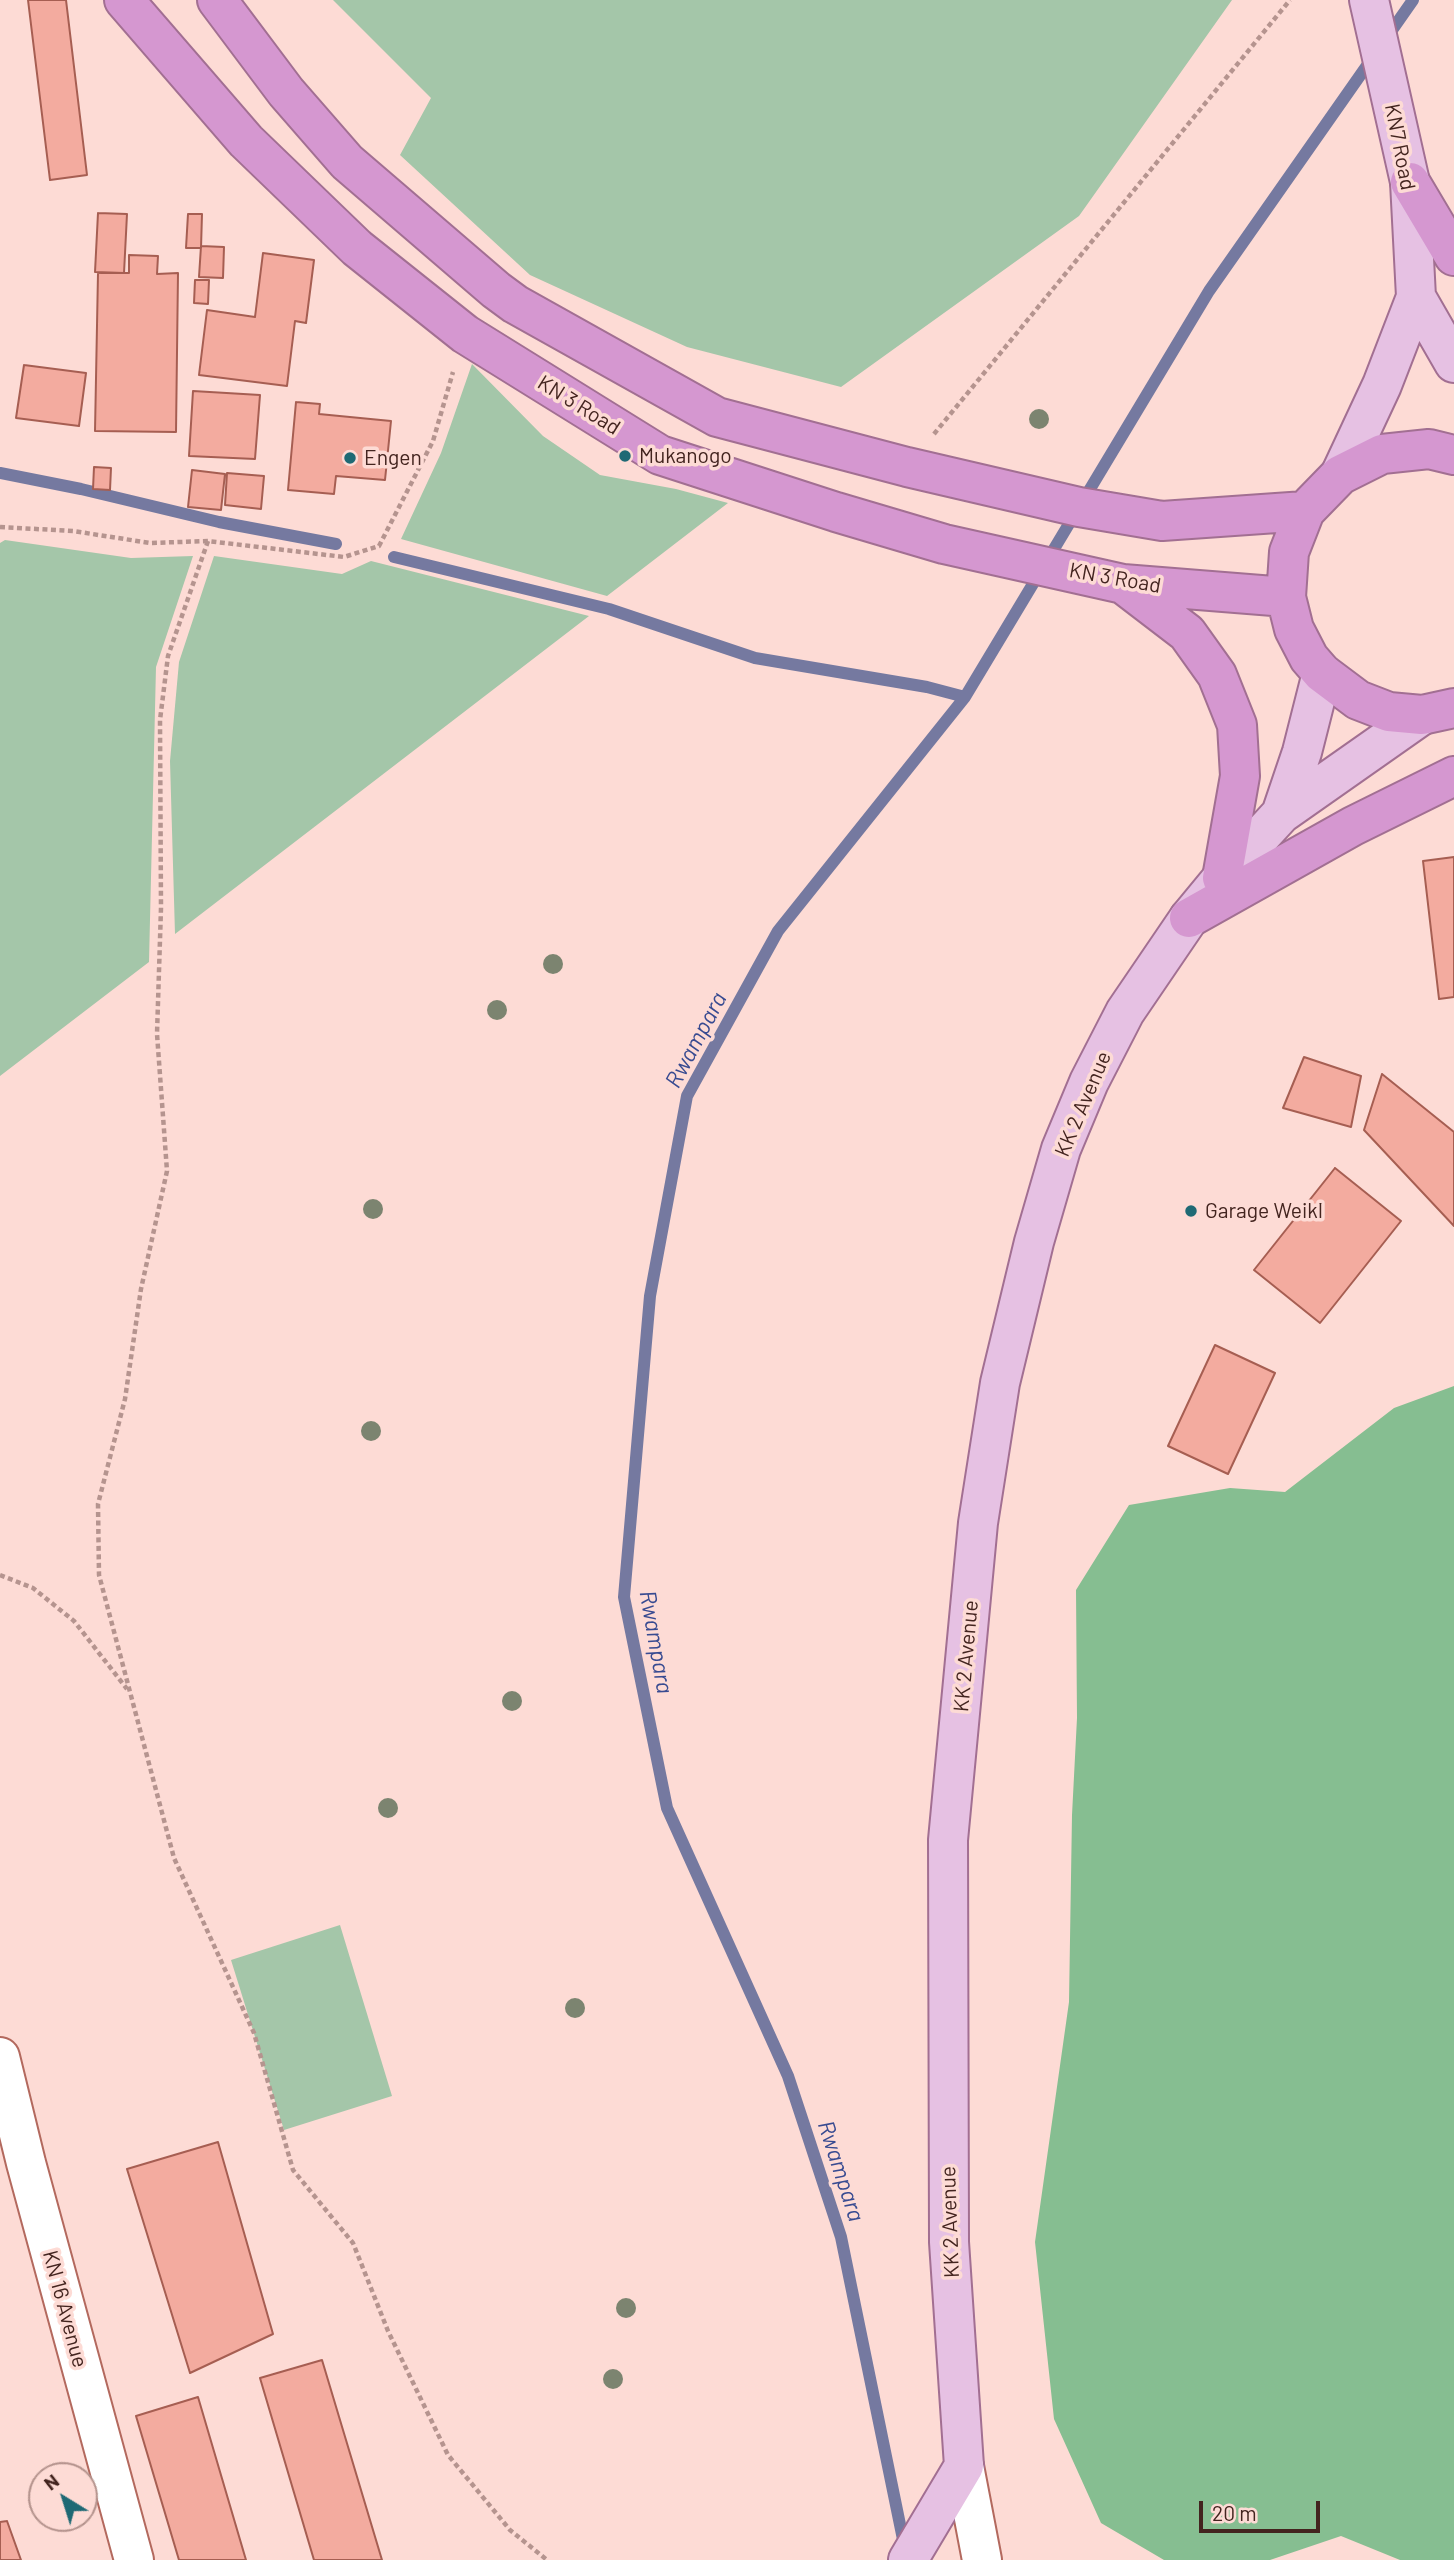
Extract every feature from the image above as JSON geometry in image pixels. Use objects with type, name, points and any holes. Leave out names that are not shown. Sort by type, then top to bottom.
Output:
[{"type":"highway","name":"KN 3 Road","points":[[124,0],[246,141],[357,248],[464,334],[660,455],[944,544],[1123,584],[1286,597]]},
{"type":"highway","points":[[217,0],[286,92],[347,162],[515,304],[717,417],[907,467],[1080,507],[1162,521],[1306,512]]},
{"type":"highway","points":[[1409,182],[1454,256]]},
{"type":"highway","points":[[1438,711],[1389,712],[1358,700],[1322,673],[1309,658],[1294,629],[1286,597],[1289,552],[1306,512],[1340,475],[1382,454],[1429,449],[1454,455]]},
{"type":"highway","points":[[1123,584],[1187,633],[1217,675],[1237,725],[1240,776],[1222,878]]},
{"type":"highway","points":[[1189,918],[1285,866],[1353,825],[1454,776]]},
{"type":"main road","name":"KN7 Road","points":[[1340,475],[1386,374],[1416,297],[1409,182],[1369,0]]},
{"type":"main road","name":"KN7 Road","points":[[1416,297],[1454,363]]},
{"type":"main road","name":"KK 2 Avenue","points":[[1281,814],[1302,752],[1322,673]]},
{"type":"main road","name":"KK 2 Avenue","points":[[964,2466],[949,2242],[948,1840],[978,1522],[1000,1383],[1034,1242],[1061,1149],[1089,1082],[1125,1012],[1189,918],[1281,814],[1438,711]]},
{"type":"main road","points":[[908,2560],[964,2466]]},
{"type":"street","name":"KN 16 Avenue","points":[[0,2057],[26,2163],[134,2560]]},
{"type":"street","points":[[964,2466],[982,2560]]},
{"type":"path","points":[[907,467],[1290,0]]},
{"type":"path","points":[[0,527],[73,531],[150,543],[208,541],[344,557],[379,546],[433,441],[464,334]]},
{"type":"path","points":[[208,541],[168,656],[160,720],[161,908],[157,1034],[167,1171],[141,1289],[125,1399],[98,1504],[99,1575],[174,1858],[254,2033],[293,2170],[353,2243],[388,2331],[448,2455],[510,2530],[547,2560]]},
{"type":"path","points":[[0,1575],[33,1588],[74,1620],[129,1691]]},
{"type":"green space","points":[[333,0],[1232,0],[1079,216],[841,387],[687,347],[530,275],[400,155],[431,98]]},
{"type":"green space","points":[[472,364],[543,436],[600,475],[676,489],[728,503],[607,596],[401,539],[441,453]]},
{"type":"green space","points":[[5,540],[131,558],[193,556],[156,667],[149,962],[0,1076],[0,543]]},
{"type":"green space","points":[[214,556],[342,574],[371,561],[589,616],[175,934],[170,761],[179,662]]},
{"type":"green space","points":[[1454,1386],[1454,2560],[1400,2560],[1341,2536],[1270,2560],[1164,2560],[1101,2523],[1054,2419],[1035,2242],[1069,2002],[1072,1815],[1077,1718],[1076,1590],[1129,1505],[1230,1488],[1285,1492],[1394,1408]]},
{"type":"green space","points":[[340,1925],[392,2096],[284,2130],[231,1960]]},
{"type":"building","points":[[28,0],[66,0],[87,175],[50,180]]},
{"type":"building","points":[[98,213],[127,214],[124,273],[95,272]]},
{"type":"building","points":[[188,214],[202,214],[201,248],[186,248]]},
{"type":"building","points":[[201,246],[224,247],[223,278],[199,277]]},
{"type":"building","points":[[263,253],[314,260],[306,323],[295,321],[287,386],[199,375],[207,310],[255,317]]},
{"type":"building","points":[[129,255],[158,256],[157,274],[178,273],[176,432],[95,431],[98,273],[129,273]]},
{"type":"building","points":[[195,280],[209,280],[208,304],[194,303]]},
{"type":"building","points":[[24,365],[86,373],[79,426],[16,418]]},
{"type":"building","points":[[193,391],[260,395],[255,459],[189,456]]},
{"type":"building","points":[[296,402],[320,404],[319,414],[391,421],[385,480],[336,476],[334,494],[288,490]]},
{"type":"building","points":[[94,467],[111,468],[110,490],[93,489]]},
{"type":"building","points":[[192,470],[225,474],[221,510],[188,507]]},
{"type":"building","points":[[227,473],[264,476],[261,509],[225,505]]},
{"type":"building","points":[[1454,857],[1454,997],[1439,999],[1423,861]]},
{"type":"building","points":[[1304,1057],[1361,1076],[1351,1127],[1283,1108]]},
{"type":"building","points":[[1382,1074],[1454,1132],[1454,1226],[1364,1130]]},
{"type":"building","points":[[1335,1168],[1401,1221],[1320,1323],[1254,1270]]},
{"type":"building","points":[[1215,1345],[1275,1373],[1228,1474],[1168,1446]]},
{"type":"building","points":[[218,2142],[273,2334],[190,2373],[127,2169]]},
{"type":"building","points":[[322,2360],[382,2560],[314,2560],[260,2378]]},
{"type":"building","points":[[198,2397],[246,2560],[179,2560],[136,2416]]},
{"type":"building","points":[[7,2521],[21,2560],[0,2560],[0,2522]]},
{"type":"waterway","points":[[1385,40],[1413,0]]},
{"type":"waterway","name":"Rwampara","points":[[905,2549],[841,2237],[788,2076],[667,1808],[624,1597],[650,1296],[687,1096],[778,931],[965,697],[1209,291],[1373,57]]},
{"type":"waterway","points":[[0,473],[219,522],[336,544]]},
{"type":"waterway","points":[[394,557],[609,609],[755,658],[927,687],[965,697]]},
{"type":"place","name":"Mukanogo","points":[[625,456]]},
{"type":"place","name":"Engen","points":[[350,458]]},
{"type":"place","name":"Garage Weikl","points":[[1191,1211]]}]
